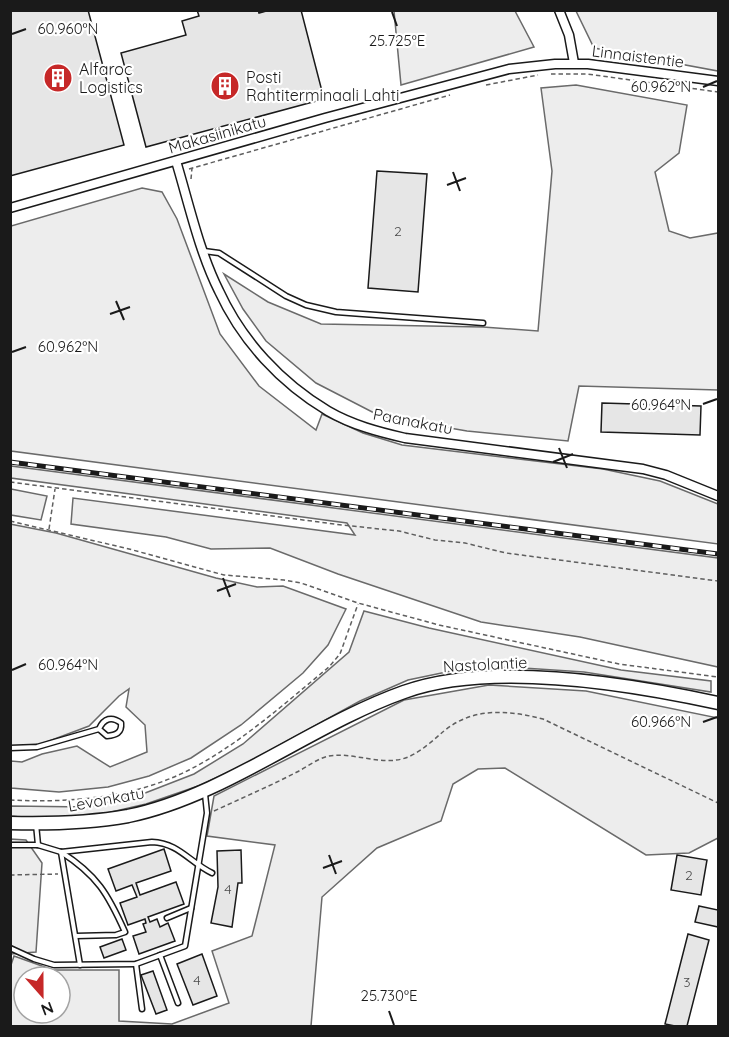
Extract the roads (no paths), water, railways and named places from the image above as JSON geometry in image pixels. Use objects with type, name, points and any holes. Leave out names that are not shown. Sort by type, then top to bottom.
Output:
[{"type":"main road","name":"Nastolantie","points":[[204,790],[373,705],[405,691],[432,684],[492,678],[537,678],[643,690],[718,703]]},
{"type":"main road","name":"Levonkatu","points":[[10,823],[63,824],[129,815],[204,790]]},
{"type":"street","name":"Linnaistentie","points":[[559,10],[569,35],[574,63],[718,81]]},
{"type":"street","name":"Makasiinikatu","points":[[10,208],[486,74],[533,66],[574,63]]},
{"type":"street","name":"Paanakatu","points":[[176,161],[203,250],[218,291],[231,315],[262,357],[307,398],[330,412],[378,432],[405,438],[643,469],[666,475],[718,496]]},
{"type":"lane","points":[[203,250],[219,253],[286,296],[306,305],[336,312],[483,323]]},
{"type":"lane","points":[[10,748],[37,747],[99,729],[105,720],[110,718],[121,723],[122,728],[114,736],[107,736],[99,729]]},
{"type":"lane","points":[[10,948],[54,965],[80,965],[136,964],[185,946],[207,813],[204,790]]},
{"type":"lane","points":[[36,824],[38,844]]},
{"type":"lane","points":[[61,852],[165,843],[180,850],[199,867],[212,873]]},
{"type":"lane","points":[[10,845],[38,844],[61,852],[81,864],[100,884],[125,932],[117,935],[76,936]]},
{"type":"lane","points":[[61,852],[80,965]]},
{"type":"lane","points":[[167,918],[192,908]]},
{"type":"lane","points":[[160,955],[178,1004]]},
{"type":"lane","points":[[136,964],[142,1009]]},
{"type":"railway","points":[[10,462],[718,554]]},
{"type":"place","name":"Alfaroc Logistics","points":[[58,78]]},
{"type":"place","name":"Posti Rahtiterminaali Lahti","points":[[225,86]]}]
